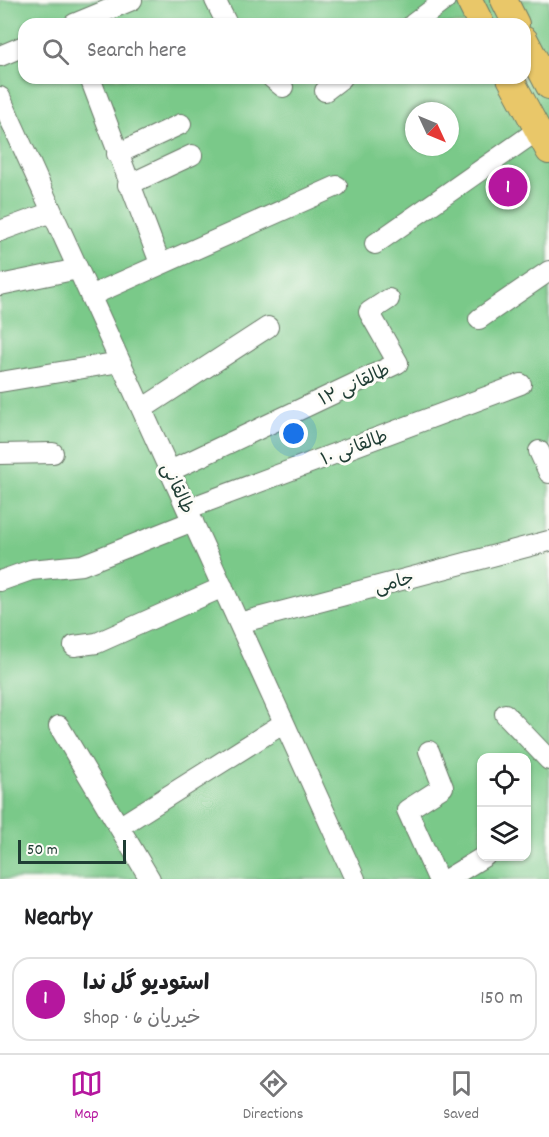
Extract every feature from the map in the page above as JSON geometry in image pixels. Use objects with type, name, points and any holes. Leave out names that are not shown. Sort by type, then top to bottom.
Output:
[{"type":"main road","points":[[469,0],[478,18]]},
{"type":"main road","points":[[504,0],[513,18]]},
{"type":"main road","points":[[531,52],[549,86]]},
{"type":"main road","points":[[513,84],[543,140]]},
{"type":"street","points":[[88,18],[132,0]]},
{"type":"street","points":[[215,0],[224,18]]},
{"type":"street","points":[[421,18],[445,0]]},
{"type":"street","points":[[0,56],[18,48]]},
{"type":"street","points":[[92,84],[128,185],[160,263]]},
{"type":"street","points":[[325,91],[334,84]]},
{"type":"street","name":"طالقانی","points":[[0,97],[356,879]]},
{"type":"street","points":[[117,154],[181,124]]},
{"type":"street","points":[[375,244],[543,140]]},
{"type":"street","points":[[128,185],[192,155]]},
{"type":"street","points":[[90,296],[337,186]]},
{"type":"street","points":[[0,231],[52,212]]},
{"type":"street","points":[[0,285],[78,268]]},
{"type":"street","points":[[479,319],[549,271]]},
{"type":"street","name":"طالقانی ۱۲","points":[[170,471],[398,363],[369,312],[389,299]]},
{"type":"street","points":[[142,409],[268,327]]},
{"type":"street","points":[[0,382],[120,362]]},
{"type":"street","name":"طالقانی ۱۰","points":[[0,581],[31,570],[82,565],[190,515],[521,384]]},
{"type":"street","points":[[539,451],[549,473]]},
{"type":"street","points":[[0,454],[52,453]]},
{"type":"street","name":"جامی","points":[[239,623],[549,541]]},
{"type":"street","points":[[74,646],[97,643],[223,587]]},
{"type":"street","points":[[505,714],[549,760]]},
{"type":"street","points":[[119,827],[284,723]]},
{"type":"street","points":[[59,726],[150,879]]},
{"type":"street","points":[[429,751],[443,787],[407,810],[438,879]]},
{"type":"street","points":[[447,879],[477,861]]},
{"type":"green space","points":[[0,0],[549,0],[549,879],[0,879]]},
{"type":"place","name":"استودیو گل ندا","points":[[508,187]]}]
